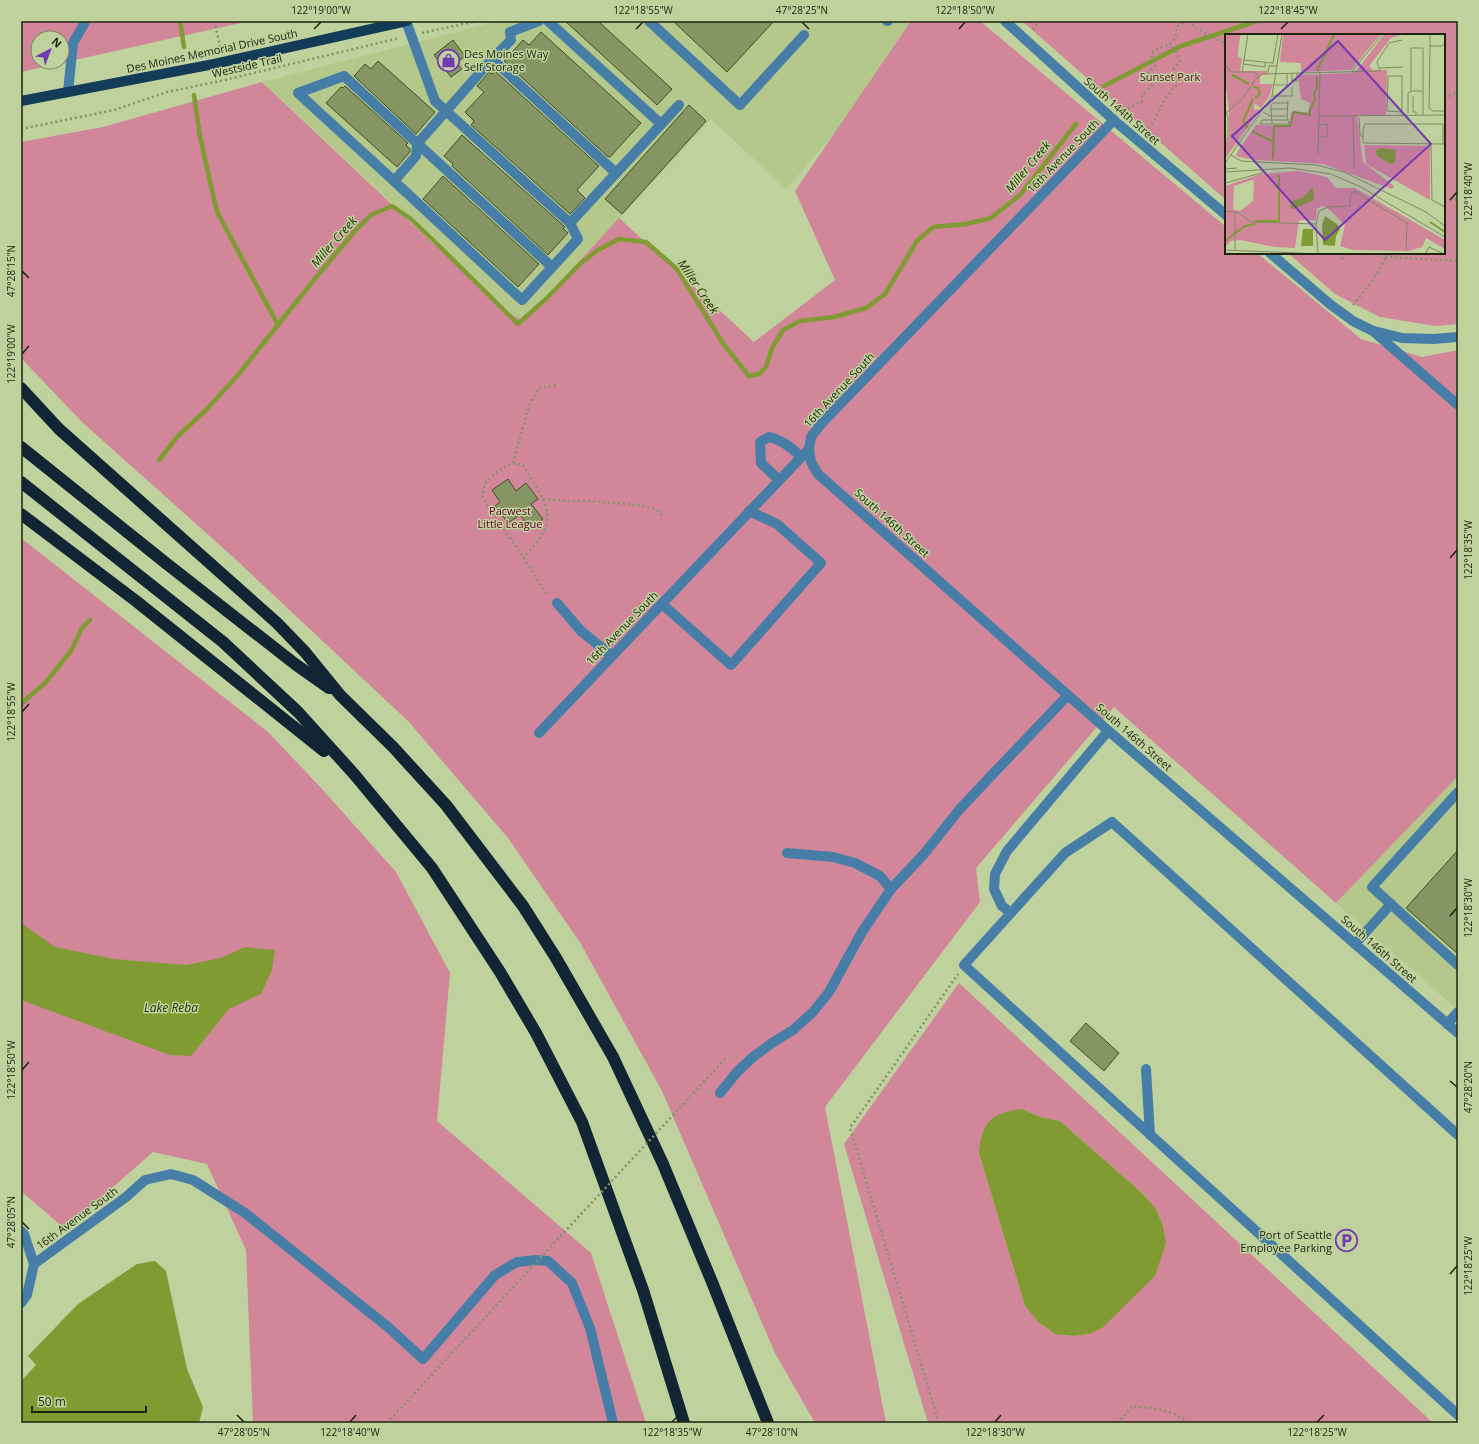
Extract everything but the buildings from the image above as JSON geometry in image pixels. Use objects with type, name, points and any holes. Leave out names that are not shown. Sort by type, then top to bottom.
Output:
[{"type":"highway","points":[[21,388],[59,429],[277,623],[305,652],[340,695],[393,747],[446,805],[523,906],[556,958],[613,1056],[663,1164],[768,1423]]},
{"type":"highway","points":[[21,447],[295,664],[340,695]]},
{"type":"highway","points":[[21,482],[223,642],[298,712],[354,774],[436,874],[500,972],[536,1033],[582,1122],[643,1290],[684,1423]]},
{"type":"highway","points":[[21,514],[136,601],[354,774]]},
{"type":"main road","name":"Des Moines Memorial Drive South","points":[[21,101],[223,62],[407,21]]},
{"type":"street","points":[[68,92],[73,43],[84,24],[84,21]]},
{"type":"street","points":[[407,21],[410,35],[435,100],[570,223],[578,239],[522,300],[298,93],[344,76],[552,267]]},
{"type":"street","points":[[394,181],[416,156],[417,144],[492,59],[511,40],[510,32],[539,21]]},
{"type":"street","points":[[548,21],[661,124]]},
{"type":"street","points":[[649,21],[740,105],[804,35]]},
{"type":"street","name":"South 144th Street","points":[[1005,21],[1115,121],[1225,215]]},
{"type":"street","points":[[492,59],[616,173]]},
{"type":"street","points":[[570,223],[679,105]]},
{"type":"street","name":"16th Avenue South","points":[[539,732],[805,453],[812,437],[821,424],[1115,121]]},
{"type":"street","points":[[1271,254],[1345,315],[1353,321],[1373,331],[1402,338],[1433,339],[1458,337]]},
{"type":"street","points":[[1373,331],[1458,405]]},
{"type":"street","points":[[779,480],[761,463],[760,442],[769,436],[805,453]]},
{"type":"street","name":"South 146th Street","points":[[805,453],[818,474],[1108,731],[1458,1033]]},
{"type":"street","points":[[662,604],[731,665],[821,563],[776,524],[749,511]]},
{"type":"street","points":[[557,603],[581,631],[612,656]]},
{"type":"street","points":[[720,1093],[737,1072],[753,1057],[793,1030],[813,1012],[829,992],[862,932],[891,889],[924,854],[964,805],[1068,695]]},
{"type":"street","points":[[1011,913],[1002,906],[994,889],[995,874],[998,868],[1008,851],[1108,731]]},
{"type":"street","points":[[1458,792],[1372,887],[1458,965]]},
{"type":"street","points":[[1458,1135],[1112,822],[1065,853],[964,965],[1458,1415]]},
{"type":"street","points":[[787,853],[833,857],[855,863],[880,876],[891,889]]},
{"type":"street","points":[[1355,944],[1391,904]]},
{"type":"street","points":[[1447,1024],[1458,1012]]},
{"type":"street","points":[[1146,1069],[1150,1135]]},
{"type":"street","name":"16th Avenue South","points":[[21,1303],[27,1295],[34,1264],[126,1197],[145,1180],[171,1174],[193,1180],[245,1213],[388,1327],[423,1358],[495,1275],[517,1262],[536,1260],[548,1261],[561,1271],[572,1283],[590,1328],[613,1423]]},
{"type":"street","points":[[21,1231],[24,1234],[34,1264]]},
{"type":"path","points":[[214,21],[223,62]]},
{"type":"path","name":"Westside Trail","points":[[21,129],[114,110],[166,92],[225,80],[410,35],[477,21]]},
{"type":"path","points":[[1115,121],[1127,109],[1142,101],[1142,94],[1150,88],[1154,82],[1148,73],[1155,66],[1151,54],[1155,50],[1170,44],[1177,33],[1176,27],[1188,21],[1196,28],[1225,43]]},
{"type":"path","points":[[1138,141],[1153,123],[1164,100],[1177,84],[1177,76],[1173,74],[1174,68],[1180,61],[1170,44]]},
{"type":"path","points":[[1445,98],[1458,92]]},
{"type":"path","points":[[1445,201],[1458,199]]},
{"type":"path","points":[[1342,259],[1344,254]]},
{"type":"path","points":[[1378,254],[1386,257],[1458,261]]},
{"type":"path","points":[[1345,315],[1373,280],[1388,254]]},
{"type":"path","points":[[1392,254],[1397,257]]},
{"type":"path","points":[[513,463],[528,406],[539,388],[556,385]]},
{"type":"path","points":[[523,558],[537,543],[547,522],[546,505],[523,465],[513,463],[499,470],[486,483],[482,496],[491,513],[545,592],[557,603]]},
{"type":"path","points":[[542,499],[639,505],[655,509],[662,515]]},
{"type":"path","points":[[939,1423],[850,1128],[964,965]]},
{"type":"path","points":[[387,1423],[727,1057]]},
{"type":"path","points":[[1118,1423],[1132,1406],[1160,1409],[1184,1420],[1187,1423]]},
{"type":"shaded area","points":[[499,21],[934,21],[786,189],[711,119],[522,325],[263,82]]},
{"type":"shaded area","points":[[1458,776],[1458,1010],[1336,903]]},
{"type":"green space","points":[[21,21],[249,21],[70,61],[70,30],[30,30],[30,70],[21,72]]},
{"type":"green space","name":"Pacwest Little League","points":[[911,21],[980,21],[1225,226],[1225,254],[1258,254],[1361,339],[1422,357],[1458,350],[1458,776],[1336,903],[1114,707],[976,868],[980,902],[825,1107],[886,1423],[815,1423],[775,1353],[662,1091],[581,944],[508,838],[409,722],[232,556],[82,422],[21,358],[21,142],[103,127],[262,82],[456,265],[511,315],[523,320],[522,324],[619,218],[754,342],[835,280],[795,191]]},
{"type":"green space","name":"Sunset Park","points":[[1022,21],[1458,21],[1458,324],[1435,326],[1380,317],[1335,294],[1289,254],[1445,254],[1445,34],[1225,34],[1225,199]]},
{"type":"green space","points":[[21,538],[268,732],[322,789],[396,872],[450,973],[437,1121],[591,1253],[646,1423],[253,1423],[246,1250],[207,1164],[153,1152],[65,1229],[21,1191]]},
{"type":"green space","points":[[959,983],[1433,1423],[928,1423],[844,1144]],"holes":[[[1022,1109],[1040,1117],[1060,1121],[1143,1194],[1156,1209],[1162,1223],[1089,1334],[1067,1335],[1052,1332],[1045,1328],[1025,1306],[979,1153]]]},
{"type":"water","name":"Lake Reba","points":[[21,923],[55,947],[114,959],[187,965],[220,958],[245,947],[275,950],[272,970],[261,994],[229,1009],[191,1056],[170,1055],[21,1000]]},
{"type":"water","points":[[1022,1109],[1040,1117],[1060,1121],[1143,1194],[1156,1209],[1162,1223],[1166,1243],[1155,1276],[1102,1328],[1089,1334],[1073,1336],[1055,1334],[1038,1322],[1025,1306],[979,1153],[980,1142],[990,1121],[1003,1113]]},
{"type":"water","points":[[155,1261],[166,1271],[187,1369],[203,1407],[199,1423],[21,1423],[21,1381],[36,1365],[28,1356],[78,1304],[137,1264]]},
{"type":"waterway","name":"Miller Creek","points":[[180,21],[184,47]]},
{"type":"waterway","name":"Miller Creek","points":[[1104,86],[1181,46],[1257,21]]},
{"type":"waterway","name":"Miller Creek","points":[[194,95],[200,137],[217,212],[278,325]]},
{"type":"waterway","name":"Miller Creek","points":[[159,460],[178,436],[207,409],[238,375],[354,232],[371,215],[392,206],[411,219],[518,324],[547,298],[580,264],[598,250],[619,239],[646,242],[677,269],[724,345],[749,376],[759,374],[766,367],[772,348],[783,330],[800,321],[834,317],[866,308],[885,294],[917,241],[933,227],[966,224],[991,218],[1021,194],[1076,124]]},
{"type":"waterway","name":"Miller Creek","points":[[21,704],[46,682],[71,651],[82,628],[90,620]]},
{"type":"place","name":"Des Moines Way Self Storage","points":[[449,60]]},
{"type":"place","name":"Port of Seattle Employee Parking","points":[[1347,1241]]}]
